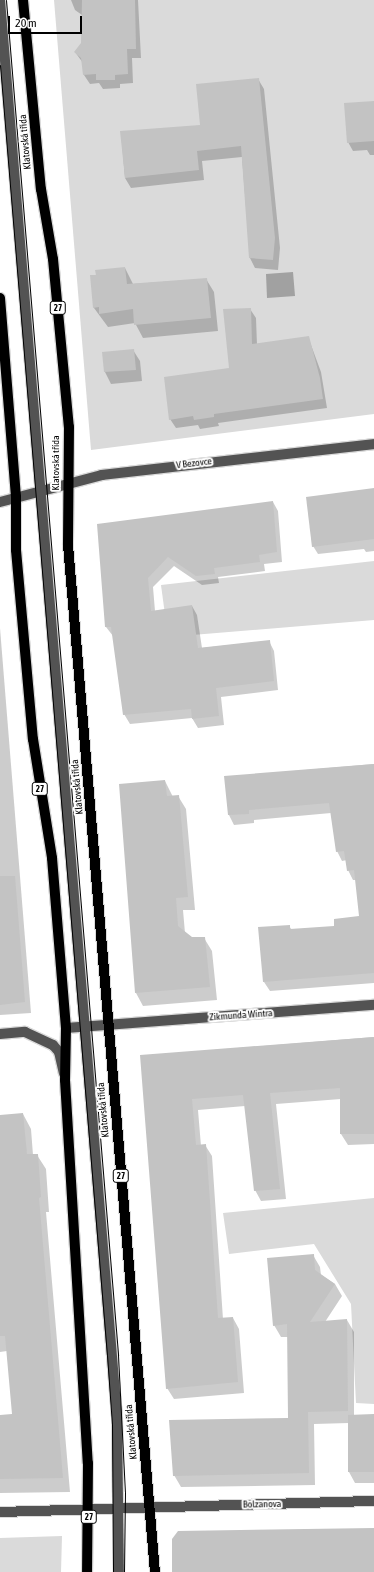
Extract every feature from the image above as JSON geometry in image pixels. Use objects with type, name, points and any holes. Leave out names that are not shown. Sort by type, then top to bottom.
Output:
[{"type":"main road","name":"Klatovská třída","points":[[23,0],[41,189],[54,259],[69,427],[68,546],[155,1572]]},
{"type":"main road","name":"27","points":[[0,298],[16,497],[16,550],[33,739],[52,858],[66,1028],[66,1080],[89,1509],[87,1572]]},
{"type":"street","name":"Klatovská třída","points":[[0,0],[117,1418],[119,1572]]},
{"type":"street","name":"V Bezovce","points":[[0,502],[68,483],[115,473],[374,444]]},
{"type":"street","name":"Zikmunda Wintra","points":[[66,1028],[374,1005]]},
{"type":"street","points":[[0,1034],[25,1032],[53,1045],[59,1052],[66,1080]]},
{"type":"street","name":"Bolzanova","points":[[0,1512],[374,1501]]},
{"type":"shaded area","points":[[54,0],[374,0],[374,414],[91,450]]},
{"type":"shaded area","points":[[293,272],[295,296],[267,298],[266,274]]},
{"type":"shaded area","points":[[374,561],[374,620],[168,637],[161,585]]},
{"type":"shaded area","points":[[374,1198],[374,1404],[356,1403],[351,1304],[314,1244],[229,1254],[223,1213]]},
{"type":"shaded area","points":[[62,1536],[61,1572],[0,1572],[0,1538]]},
{"type":"building","points":[[82,0],[135,0],[136,49],[127,49],[128,74],[115,75],[115,80],[96,80],[96,74],[83,75],[81,58],[74,52],[81,43]]},
{"type":"building","points":[[259,78],[275,238],[273,260],[249,258],[241,146],[197,151],[199,170],[125,178],[120,131],[200,125],[196,84]]},
{"type":"building","points":[[374,101],[374,141],[347,143],[344,103]]},
{"type":"building","points":[[125,267],[127,284],[207,278],[211,318],[134,325],[133,309],[99,314],[99,307],[93,308],[90,275],[96,275],[95,270]]},
{"type":"building","points":[[251,308],[252,344],[309,336],[320,378],[323,399],[214,414],[214,417],[194,420],[193,416],[169,420],[164,377],[229,368],[223,309]]},
{"type":"building","points":[[134,349],[136,370],[104,372],[102,352]]},
{"type":"building","points":[[374,488],[374,539],[312,547],[306,497]]},
{"type":"building","points":[[273,501],[277,552],[259,555],[260,562],[214,568],[215,574],[196,576],[168,557],[148,578],[151,611],[192,605],[198,648],[270,640],[274,681],[216,688],[219,716],[192,719],[191,709],[123,715],[111,627],[105,627],[97,524]]},
{"type":"building","points":[[374,764],[374,973],[263,982],[258,927],[290,925],[290,929],[334,926],[334,919],[359,916],[354,870],[347,871],[344,851],[336,852],[329,803],[249,810],[249,814],[228,815],[224,776]]},
{"type":"building","points":[[165,780],[167,796],[179,795],[180,806],[188,897],[176,898],[178,926],[192,937],[205,937],[210,987],[135,993],[119,784]]},
{"type":"building","points":[[0,876],[15,876],[25,1002],[0,1005]]},
{"type":"building","points":[[374,1037],[374,1134],[340,1134],[340,1088],[270,1093],[280,1189],[254,1191],[243,1095],[192,1099],[196,1145],[206,1144],[218,1318],[233,1317],[238,1382],[166,1389],[140,1055]]},
{"type":"building","points":[[23,1113],[27,1154],[38,1154],[41,1197],[39,1198],[63,1478],[0,1479],[0,1415],[12,1414],[5,1336],[0,1336],[0,1115]]},
{"type":"building","points":[[314,1254],[315,1270],[335,1284],[310,1322],[347,1319],[348,1411],[308,1412],[309,1473],[173,1476],[169,1420],[288,1418],[287,1324],[273,1326],[267,1258]]},
{"type":"building","points":[[374,1414],[374,1472],[348,1472],[348,1415]]},
{"type":"building","points":[[374,1528],[374,1572],[172,1572],[172,1539],[178,1531]]},
{"type":"tram line","points":[[6,0],[118,1355],[125,1492],[124,1572]]},
{"type":"tram line","points":[[0,65],[107,1355],[112,1424],[113,1572]]}]
